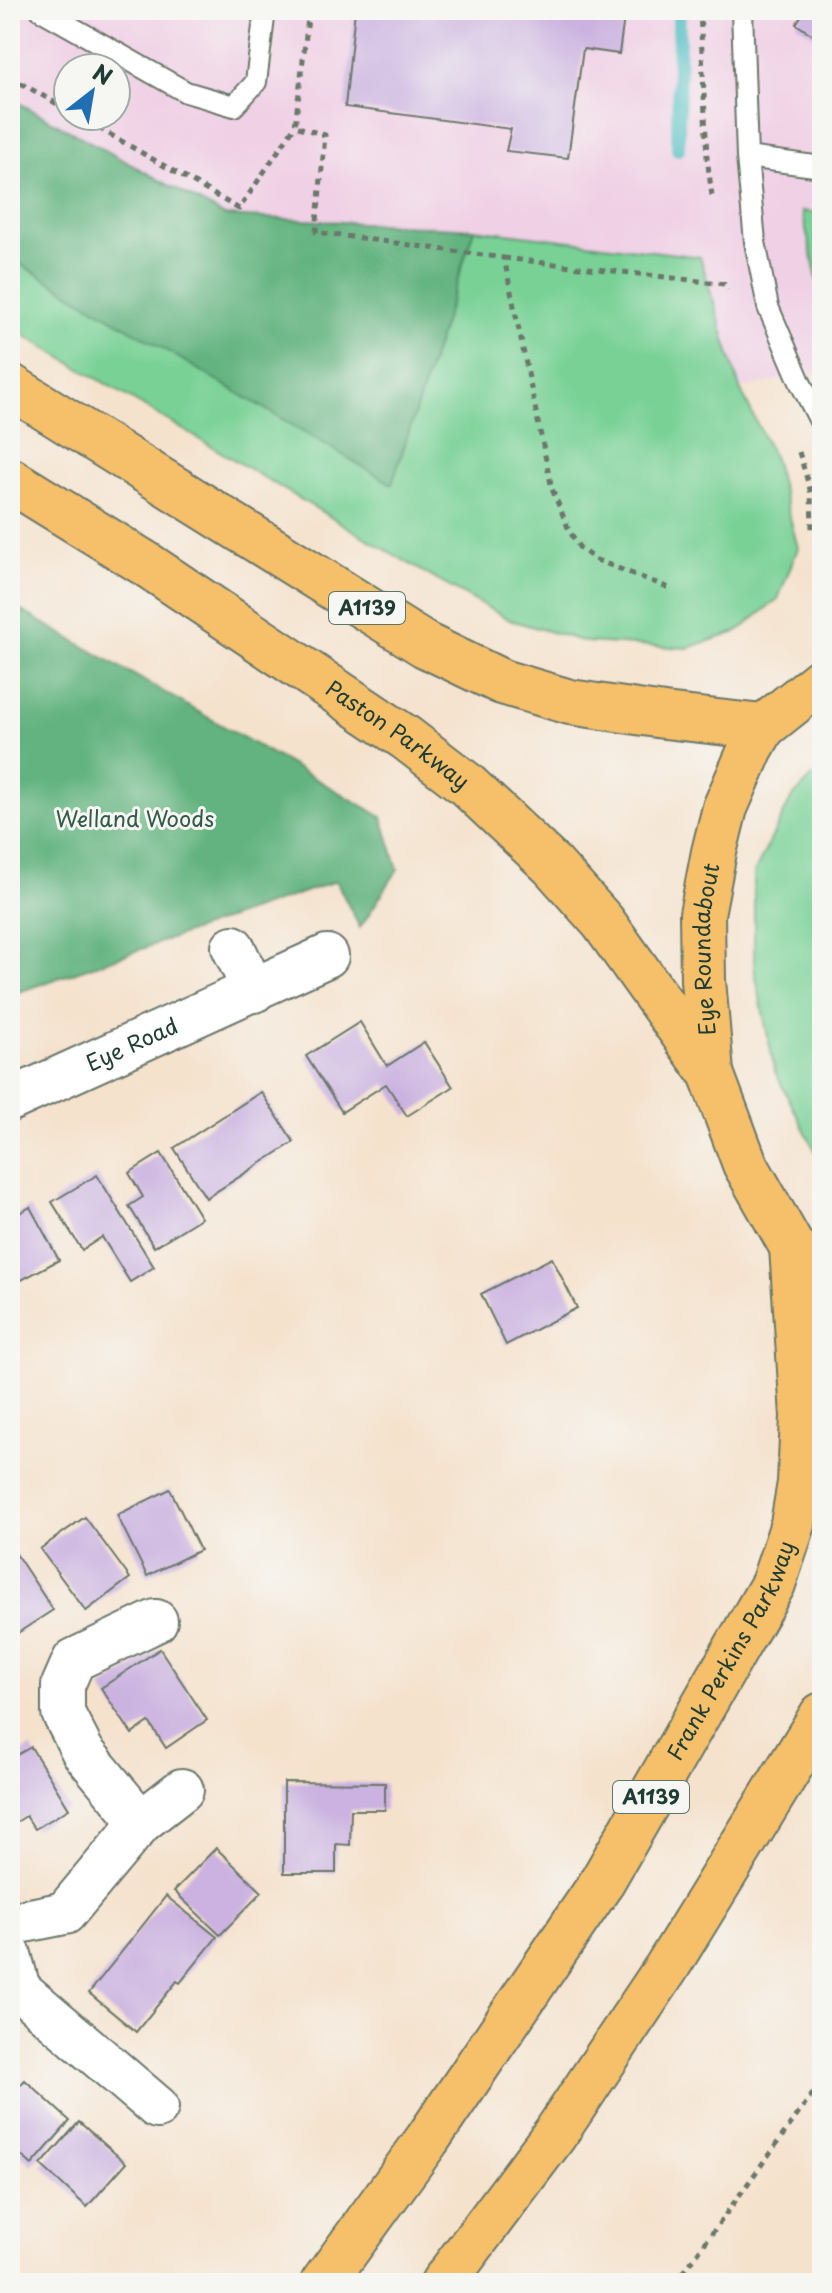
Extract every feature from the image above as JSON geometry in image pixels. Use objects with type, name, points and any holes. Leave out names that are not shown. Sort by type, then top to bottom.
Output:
[{"type":"highway","name":"A1139","points":[[10,386],[425,645],[502,682],[570,702],[763,727]]},
{"type":"highway","name":"Paston Parkway","points":[[10,480],[185,590],[406,738],[466,784],[553,866],[603,922],[711,1073]]},
{"type":"highway","name":"Eye Roundabout","points":[[807,1260],[745,1164],[711,1073],[703,980],[702,914],[725,808],[751,748],[763,727],[819,677]]},
{"type":"highway","name":"Frank Perkins Parkway","points":[[323,2283],[427,2140],[600,1885],[773,1584],[793,1524],[800,1483],[807,1260]]},
{"type":"highway","points":[[443,2283],[555,2134],[667,1967],[822,1715]]},
{"type":"street","points":[[233,947],[254,991]]},
{"type":"street","name":"Eye Road","points":[[10,1100],[327,956]]},
{"type":"street","points":[[141,1822],[83,1752],[63,1713],[63,1685],[74,1660],[156,1621]]},
{"type":"street","points":[[10,1924],[65,1913],[141,1822],[182,1790]]},
{"type":"street","points":[[10,1955],[19,1989],[157,2107]]},
{"type":"lane","points":[[41,10],[186,92],[234,106],[256,82],[265,10]]},
{"type":"lane","points":[[742,10],[747,157],[755,242],[768,307],[822,425]]},
{"type":"lane","points":[[747,157],[822,167]]},
{"type":"path","points":[[106,132],[239,209],[295,126],[309,10]]},
{"type":"path","points":[[10,77],[52,101]]},
{"type":"path","points":[[295,126],[325,135],[316,232],[724,284],[730,296]]},
{"type":"path","points":[[504,258],[552,489],[569,530],[579,547],[594,559],[672,589]]},
{"type":"path","points":[[798,449],[811,493],[812,530]]},
{"type":"path","points":[[676,2283],[822,2081]]},
{"type":"shaded area","points":[[10,10],[822,10],[822,371],[740,389],[700,257],[474,229],[225,216],[72,132],[132,132],[132,52],[52,52],[52,121],[10,98]]},
{"type":"green space","points":[[10,98],[52,121],[52,132],[72,132],[225,216],[474,229],[392,484],[10,258]]},
{"type":"green space","points":[[802,211],[822,214],[822,302]]},
{"type":"green space","points":[[474,229],[700,257],[740,389],[774,458],[798,548],[778,599],[737,632],[687,648],[585,642],[510,620],[435,579],[10,327],[10,258],[392,483]]},
{"type":"green space","name":"Welland Woods","points":[[10,604],[382,817],[398,869],[360,928],[336,881],[10,995]]},
{"type":"green space","points":[[822,767],[822,1164],[775,1072],[754,967],[754,873],[791,799]]},
{"type":"building","points":[[355,10],[625,10],[619,54],[583,49],[568,158],[506,151],[511,129],[345,107]]},
{"type":"building","points":[[805,10],[822,10],[822,41],[796,24]]},
{"type":"building","points":[[360,1022],[387,1066],[424,1042],[453,1087],[407,1116],[386,1084],[342,1112],[306,1056]]},
{"type":"building","points":[[261,1092],[294,1142],[206,1198],[174,1148]]},
{"type":"building","points":[[161,1153],[201,1218],[154,1247],[129,1206],[143,1197],[129,1173]]},
{"type":"building","points":[[97,1175],[154,1267],[130,1282],[102,1237],[82,1250],[52,1202]]},
{"type":"building","points":[[30,1207],[59,1260],[10,1286],[10,1218]]},
{"type":"building","points":[[552,1258],[577,1308],[506,1345],[481,1294]]},
{"type":"building","points":[[170,1489],[200,1550],[147,1576],[117,1515]]},
{"type":"building","points":[[85,1517],[130,1578],[86,1611],[40,1549]]},
{"type":"building","points":[[16,1554],[53,1610],[10,1638],[10,1558]]},
{"type":"building","points":[[160,1649],[207,1720],[166,1748],[149,1722],[132,1734],[101,1688]]},
{"type":"building","points":[[31,1747],[69,1809],[35,1829],[26,1816],[10,1826],[10,1759]]},
{"type":"building","points":[[284,1782],[385,1783],[385,1810],[351,1810],[350,1845],[336,1844],[336,1873],[284,1873]]},
{"type":"building","points":[[216,1848],[262,1892],[220,1935],[174,1891]]},
{"type":"building","points":[[166,1896],[217,1937],[136,2032],[89,1993]]},
{"type":"building","points":[[25,2080],[70,2121],[32,2165],[10,2145],[10,2096]]},
{"type":"building","points":[[79,2122],[126,2163],[87,2207],[41,2165]]},
{"type":"waterway","points":[[678,149],[679,10]]}]
